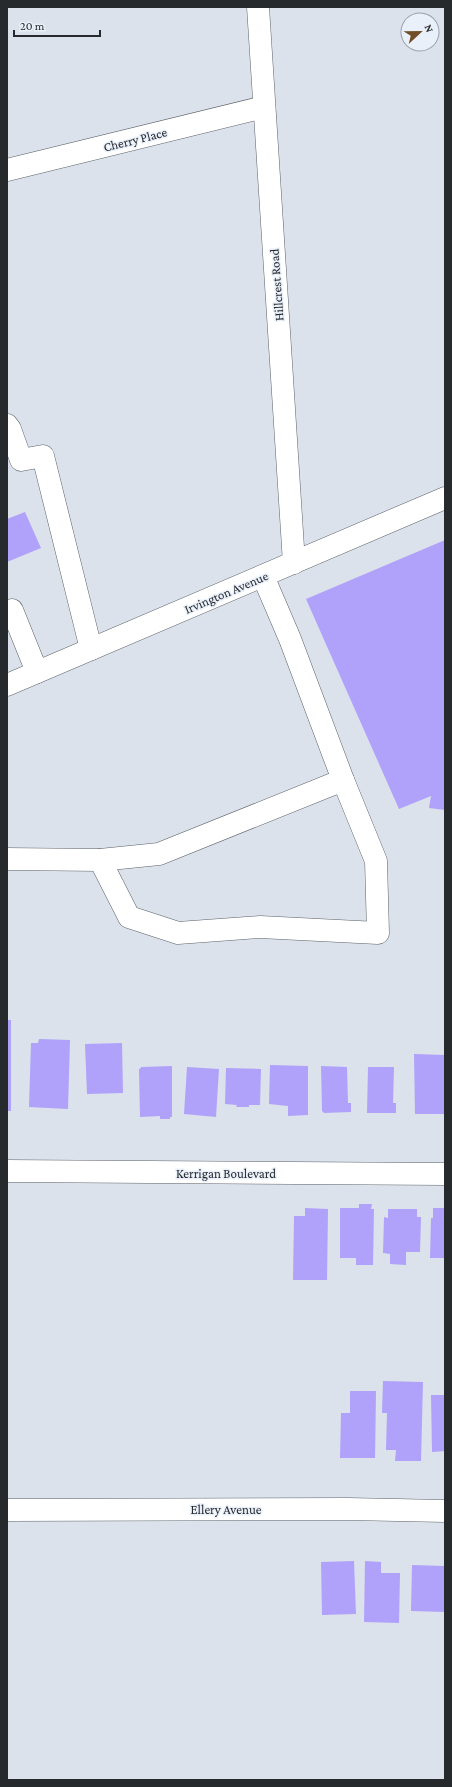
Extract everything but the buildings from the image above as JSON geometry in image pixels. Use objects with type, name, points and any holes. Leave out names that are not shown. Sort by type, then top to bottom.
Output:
[{"type":"street","name":"Hillcrest Road","points":[[258,7],[294,563]]},
{"type":"street","name":"Cherry Place","points":[[7,170],[264,107]]},
{"type":"street","points":[[7,425],[10,429],[21,460],[44,456],[90,649]]},
{"type":"street","name":"Irvington Avenue","points":[[7,684],[445,498]]},
{"type":"street","points":[[100,860],[129,917],[178,933],[260,928],[378,933],[376,861],[343,780],[290,639],[263,576]]},
{"type":"street","points":[[7,612],[12,610],[37,672]]},
{"type":"street","points":[[7,859],[100,860],[159,854],[343,780]]},
{"type":"street","name":"Kerrigan Boulevard","points":[[7,1172],[445,1174]]},
{"type":"street","name":"Ellery Avenue","points":[[7,1510],[348,1509],[445,1511]]}]
